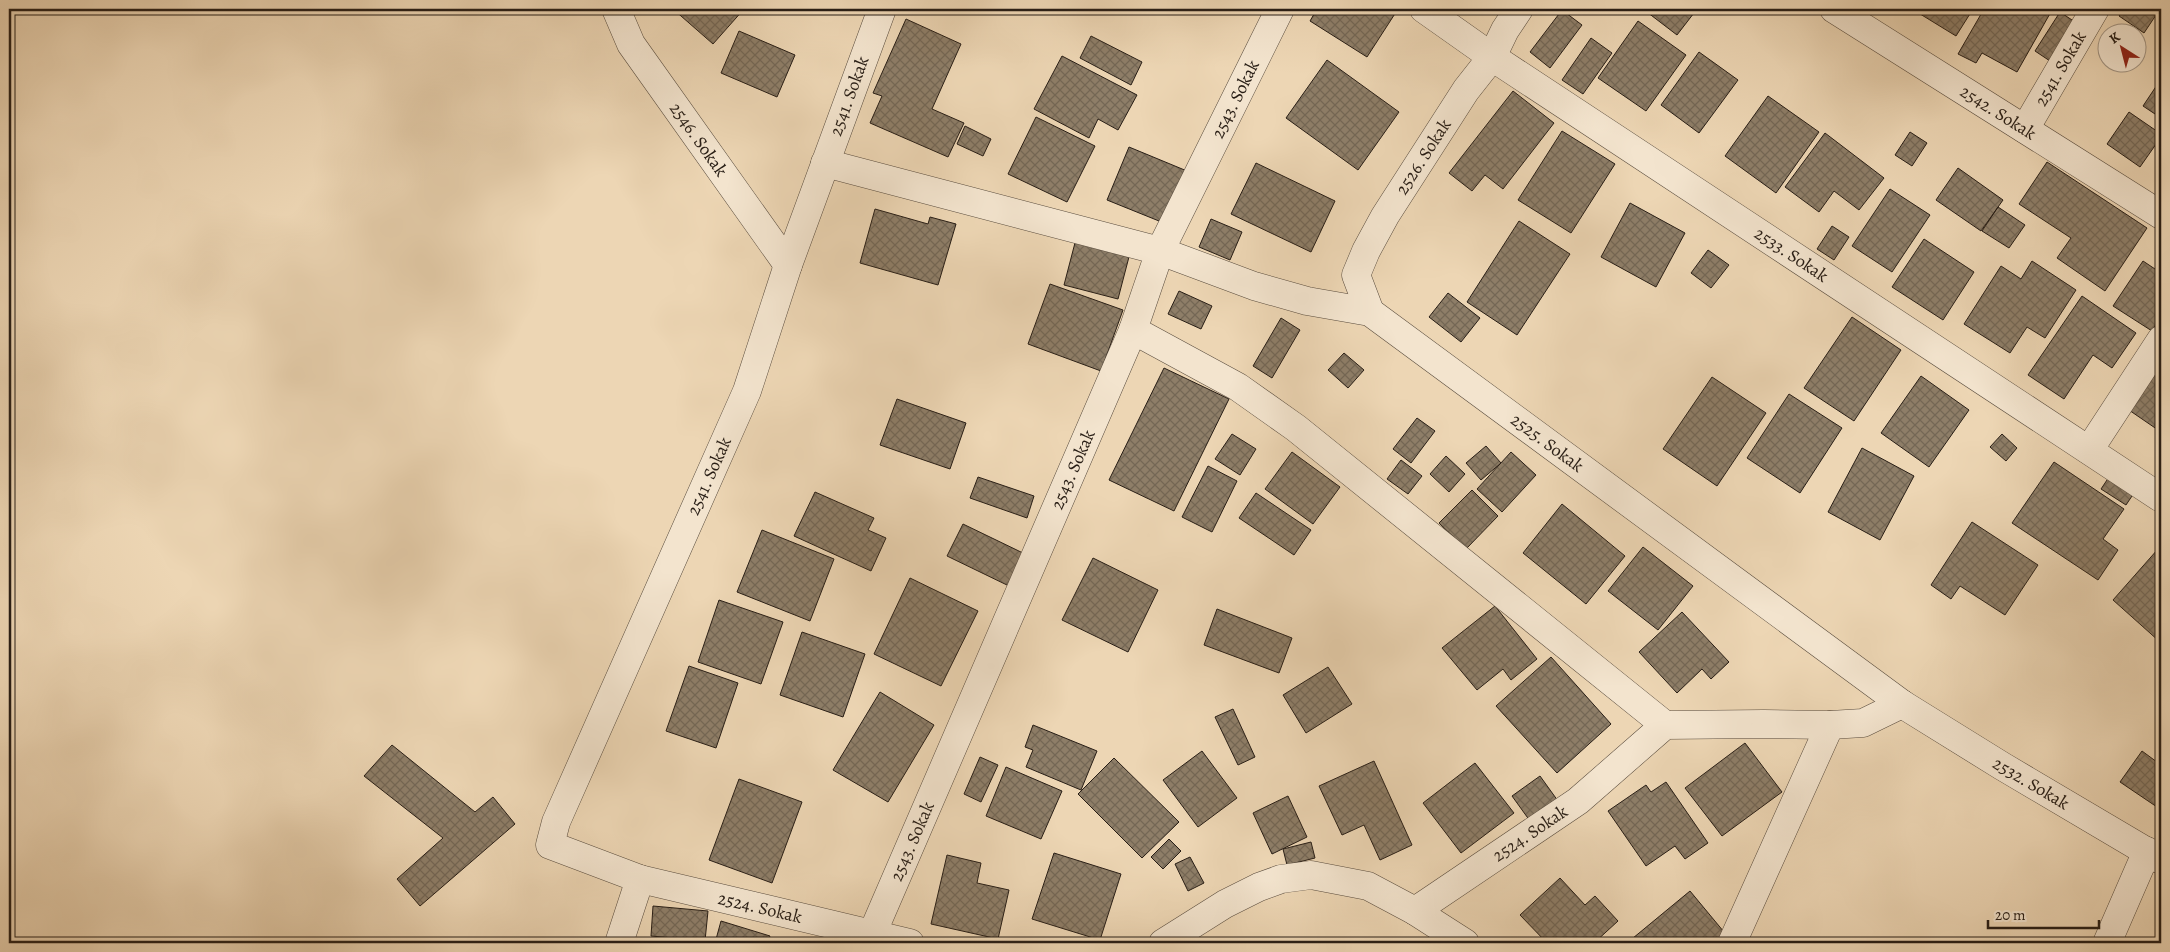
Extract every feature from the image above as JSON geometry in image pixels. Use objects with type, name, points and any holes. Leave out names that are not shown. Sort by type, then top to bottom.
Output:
[{"type":"street","name":"2546. Sokak","points":[[616,9],[631,44],[788,265]]},
{"type":"street","name":"2541. Sokak","points":[[640,879],[550,845],[556,822],[747,391],[788,265],[882,9]]},
{"type":"street","name":"2543. Sokak","points":[[872,934],[1134,330],[1160,251],[1280,9]]},
{"type":"street","name":"2533. Sokak","points":[[1424,9],[1492,57],[2161,498]]},
{"type":"street","name":"2526. Sokak","points":[[1370,312],[1356,275],[1366,251],[1385,216],[1441,128],[1466,90],[1492,57],[1505,30],[1519,9]]},
{"type":"street","name":"2542. Sokak","points":[[1834,9],[2161,215]]},
{"type":"street","name":"2541. Sokak","points":[[2025,129],[2095,9]]},
{"type":"street","name":"2525. Sokak","points":[[825,163],[1160,251],[1254,286],[1307,301],[1370,312],[1902,704]]},
{"type":"street","points":[[1134,330],[1238,387],[1296,428],[1666,726],[1764,724],[1830,726],[1864,723],[1902,704]]},
{"type":"street","points":[[2089,450],[2161,340]]},
{"type":"street","name":"2532. Sokak","points":[[1902,704],[2154,855]]},
{"type":"street","name":"2524. Sokak","points":[[1415,911],[1578,801],[1666,726]]},
{"type":"street","points":[[1732,943],[1830,726]]},
{"type":"street","points":[[2107,943],[2154,855]]},
{"type":"street","points":[[1163,943],[1225,904],[1259,887],[1282,879],[1312,875],[1368,886],[1415,911],[1466,943]]},
{"type":"street","points":[[619,943],[640,879]]},
{"type":"street","name":"2524. Sokak","points":[[640,879],[910,943]]},
{"type":"building","points":[[673,9],[744,9],[713,44]]},
{"type":"building","points":[[1317,9],[1398,9],[1367,57],[1310,21]]},
{"type":"building","points":[[1643,9],[1697,9],[1677,35]]},
{"type":"building","points":[[1912,9],[1973,9],[1956,36]]},
{"type":"building","points":[[1984,9],[2052,10],[2017,72],[1982,53],[1976,63],[1958,54]]},
{"type":"building","points":[[2124,9],[2160,9],[2148,27],[2148,22],[2128,22],[2119,16]]},
{"type":"building","points":[[1562,10],[1582,25],[1550,68],[1530,52]]},
{"type":"building","points":[[2060,12],[2081,26],[2056,65],[2035,51]]},
{"type":"building","points":[[906,19],[961,44],[932,109],[964,123],[948,157],[870,123],[882,96],[873,93]]},
{"type":"building","points":[[1638,21],[1686,55],[1646,111],[1598,78]]},
{"type":"building","points":[[739,31],[795,55],[777,97],[721,73]]},
{"type":"building","points":[[1091,36],[1142,62],[1131,85],[1080,58]]},
{"type":"building","points":[[1591,38],[1612,53],[1583,94],[1562,80]]},
{"type":"building","points":[[1699,52],[1738,80],[1699,133],[1661,105]]},
{"type":"building","points":[[1062,56],[1137,95],[1118,130],[1098,119],[1089,138],[1034,109]]},
{"type":"building","points":[[1327,60],[1399,112],[1358,170],[1286,118]]},
{"type":"building","points":[[2157,85],[2161,88],[2161,118],[2143,106]]},
{"type":"building","points":[[1513,91],[1554,123],[1503,189],[1485,175],[1472,191],[1449,173]]},
{"type":"building","points":[[1768,96],[1819,132],[1776,193],[1725,156]]},
{"type":"building","points":[[2129,112],[2161,134],[2161,137],[2140,167],[2107,144]]},
{"type":"building","points":[[1036,117],[1095,146],[1067,202],[1008,174]]},
{"type":"building","points":[[965,126],[991,139],[983,156],[957,144]]},
{"type":"building","points":[[1562,131],[1615,164],[1571,233],[1518,200]]},
{"type":"building","points":[[1910,132],[1927,143],[1912,166],[1895,155]]},
{"type":"building","points":[[1825,133],[1884,178],[1859,210],[1834,191],[1819,212],[1785,187]]},
{"type":"building","points":[[1129,147],[1187,171],[1164,223],[1107,200]]},
{"type":"building","points":[[2047,162],[2147,228],[2105,291],[2057,258],[2071,238],[2019,204]]},
{"type":"building","points":[[1256,163],[1335,201],[1311,252],[1231,214]]},
{"type":"building","points":[[1958,168],[2003,200],[1981,231],[1936,200]]},
{"type":"building","points":[[1890,189],[1930,215],[1892,272],[1852,246]]},
{"type":"building","points":[[1630,203],[1685,233],[1656,287],[1601,257]]},
{"type":"building","points":[[1998,207],[2025,225],[2009,248],[1982,231]]},
{"type":"building","points":[[875,209],[928,224],[930,217],[956,224],[938,285],[860,263]]},
{"type":"building","points":[[1211,219],[1242,232],[1230,260],[1199,247]]},
{"type":"building","points":[[1519,221],[1570,254],[1517,335],[1467,302]]},
{"type":"building","points":[[1832,226],[1849,237],[1834,260],[1817,249]]},
{"type":"building","points":[[1076,239],[1130,253],[1118,299],[1064,285]]},
{"type":"building","points":[[1924,239],[1974,272],[1943,320],[1892,287]]},
{"type":"building","points":[[1708,250],[1729,265],[1711,288],[1691,273]]},
{"type":"building","points":[[2032,261],[2076,290],[2045,338],[2027,327],[2010,353],[1964,324],[2001,266],[2021,279]]},
{"type":"building","points":[[2143,261],[2161,273],[2161,316],[2152,331],[2113,306]]},
{"type":"building","points":[[1050,284],[1123,310],[1101,371],[1028,344]]},
{"type":"building","points":[[1179,291],[1212,306],[1201,329],[1168,314]]},
{"type":"building","points":[[1448,293],[1480,318],[1461,342],[1429,317]]},
{"type":"building","points":[[2082,296],[2136,333],[2112,368],[2093,355],[2064,399],[2028,375]]},
{"type":"building","points":[[1852,317],[1901,350],[1854,421],[1804,388]]},
{"type":"building","points":[[1281,318],[1300,330],[1272,378],[1253,366]]},
{"type":"building","points":[[1344,353],[1364,370],[1348,388],[1328,370]]},
{"type":"building","points":[[2161,358],[2161,432],[2126,408]]},
{"type":"building","points":[[1164,368],[1229,399],[1174,511],[1109,480]]},
{"type":"building","points":[[1921,376],[1969,410],[1929,467],[1881,433]]},
{"type":"building","points":[[1712,377],[1766,413],[1717,486],[1663,449]]},
{"type":"building","points":[[1789,394],[1842,428],[1800,493],[1747,458]]},
{"type":"building","points":[[897,399],[966,423],[950,469],[880,445]]},
{"type":"building","points":[[1417,418],[1435,431],[1411,463],[1393,449]]},
{"type":"building","points":[[1232,434],[1256,449],[1240,475],[1215,459]]},
{"type":"building","points":[[2002,434],[2017,448],[2006,461],[1990,447]]},
{"type":"building","points":[[1486,446],[1501,463],[1481,480],[1466,463]]},
{"type":"building","points":[[1862,448],[1914,476],[1880,540],[1828,512]]},
{"type":"building","points":[[1292,452],[1340,487],[1313,524],[1265,489]]},
{"type":"building","points":[[1511,452],[1536,475],[1502,512],[1477,489]]},
{"type":"building","points":[[1446,456],[1465,474],[1449,492],[1430,474]]},
{"type":"building","points":[[1401,460],[1422,476],[1408,494],[1387,479]]},
{"type":"building","points":[[2054,462],[2124,509],[2103,539],[2118,550],[2098,580],[2012,523]]},
{"type":"building","points":[[1208,466],[1237,481],[1212,532],[1182,517]]},
{"type":"building","points":[[2111,474],[2136,490],[2126,505],[2101,489]]},
{"type":"building","points":[[978,477],[1034,496],[1027,518],[970,498]]},
{"type":"building","points":[[1472,490],[1498,516],[1466,549],[1439,523]]},
{"type":"building","points":[[815,492],[874,518],[868,530],[886,538],[871,571],[794,536]]},
{"type":"building","points":[[1256,493],[1311,530],[1294,555],[1239,518]]},
{"type":"building","points":[[1562,504],[1625,556],[1586,604],[1523,553]]},
{"type":"building","points":[[1972,522],[2038,565],[2005,615],[1960,586],[1951,599],[1931,585]]},
{"type":"building","points":[[963,524],[1025,554],[1009,586],[947,556]]},
{"type":"building","points":[[762,530],[834,559],[810,621],[737,592]]},
{"type":"building","points":[[1643,547],[1693,586],[1658,630],[1608,591]]},
{"type":"building","points":[[2158,549],[2161,553],[2160,642],[2113,600]]},
{"type":"building","points":[[1093,558],[1158,590],[1128,652],[1062,620]]},
{"type":"building","points":[[910,578],[978,611],[941,686],[874,654]]},
{"type":"building","points":[[719,600],[783,622],[761,684],[698,662]]},
{"type":"building","points":[[1495,606],[1537,659],[1511,680],[1503,669],[1477,690],[1442,648]]},
{"type":"building","points":[[1217,609],[1292,638],[1279,673],[1204,645]]},
{"type":"building","points":[[1682,612],[1729,662],[1711,679],[1702,669],[1677,693],[1639,652]]},
{"type":"building","points":[[802,632],[865,654],[843,717],[780,695]]},
{"type":"building","points":[[1551,657],[1611,724],[1557,773],[1496,706]]},
{"type":"building","points":[[689,666],[738,683],[716,748],[666,731]]},
{"type":"building","points":[[1328,667],[1352,704],[1306,733],[1283,695]]},
{"type":"building","points":[[880,692],[934,725],[888,802],[833,770]]},
{"type":"building","points":[[1233,709],[1255,757],[1238,765],[1215,717]]},
{"type":"building","points":[[1033,725],[1097,751],[1081,790],[1026,767],[1033,750],[1025,747]]},
{"type":"building","points":[[1745,743],[1782,792],[1722,836],[1685,788]]},
{"type":"building","points":[[392,745],[475,812],[493,797],[515,824],[420,906],[397,879],[443,838],[364,776]]},
{"type":"building","points":[[1202,751],[1237,798],[1198,827],[1163,780]]},
{"type":"building","points":[[2142,751],[2161,765],[2161,801],[2157,807],[2120,782]]},
{"type":"building","points":[[980,757],[998,765],[981,802],[964,794]]},
{"type":"building","points":[[1114,758],[1179,822],[1142,858],[1078,794]]},
{"type":"building","points":[[1374,761],[1412,845],[1380,860],[1364,825],[1342,835],[1319,786]]},
{"type":"building","points":[[1475,763],[1514,813],[1461,853],[1423,803]]},
{"type":"building","points":[[1006,767],[1062,791],[1041,839],[986,816]]},
{"type":"building","points":[[1540,776],[1558,801],[1530,821],[1512,796]]},
{"type":"building","points":[[739,779],[802,802],[772,883],[709,860]]},
{"type":"building","points":[[1666,782],[1708,843],[1685,859],[1675,846],[1646,866],[1608,811],[1646,785],[1651,792]]},
{"type":"building","points":[[1288,796],[1307,837],[1272,854],[1253,813]]},
{"type":"building","points":[[1169,839],[1181,851],[1163,869],[1151,857]]},
{"type":"building","points":[[1311,842],[1315,858],[1287,865],[1283,849]]},
{"type":"building","points":[[1054,853],[1121,874],[1100,940],[1032,919]]},
{"type":"building","points":[[947,855],[981,863],[977,883],[1009,890],[998,939],[931,924]]},
{"type":"building","points":[[1190,857],[1204,883],[1188,891],[1175,864]]},
{"type":"building","points":[[1560,878],[1585,905],[1595,896],[1618,921],[1594,943],[1547,943],[1520,915]]},
{"type":"building","points":[[1690,891],[1729,938],[1723,943],[1627,943]]},
{"type":"building","points":[[653,906],[708,911],[705,941],[651,936]]},
{"type":"building","points":[[721,921],[770,936],[767,943],[715,943]]}]
